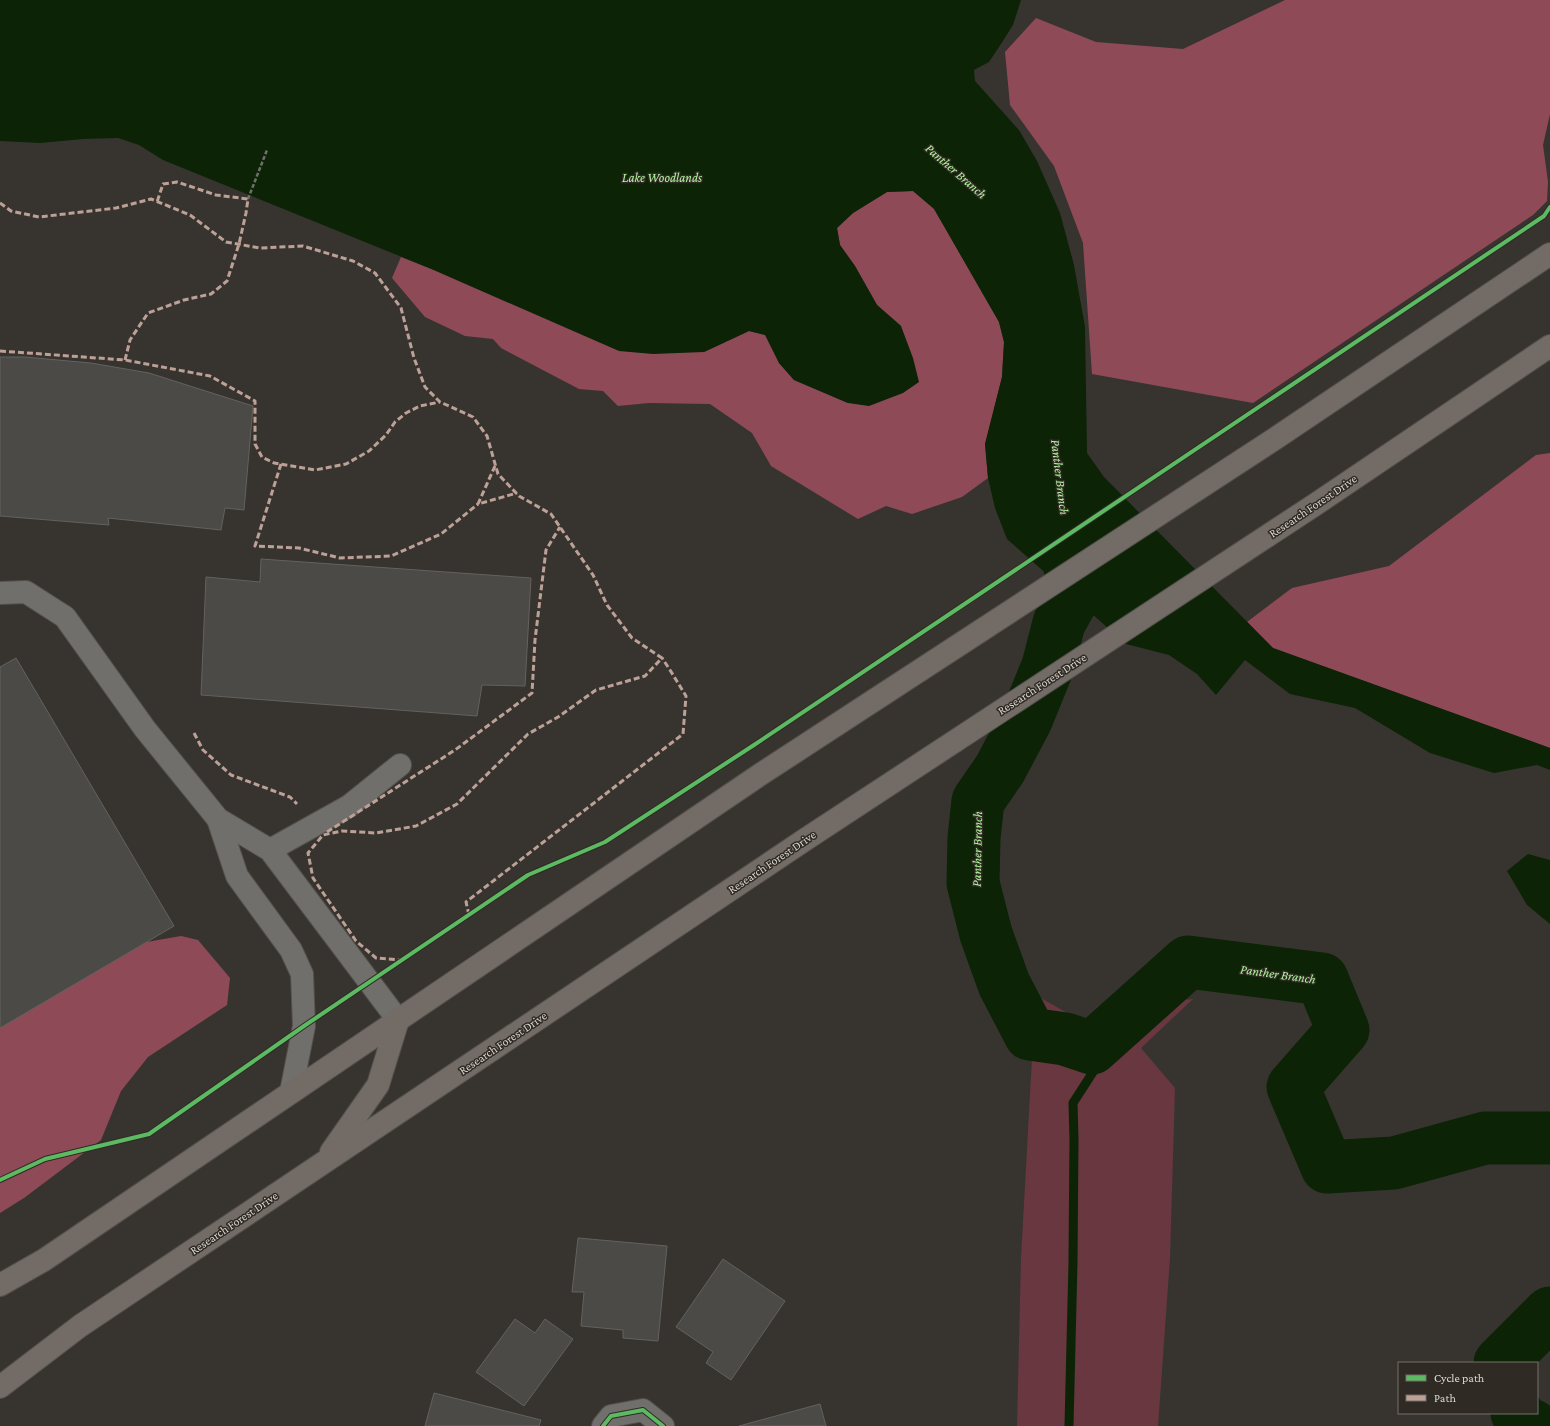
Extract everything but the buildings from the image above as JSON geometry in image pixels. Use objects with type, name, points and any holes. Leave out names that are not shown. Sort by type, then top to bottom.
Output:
[{"type":"main road","points":[[0,1285],[44,1260],[761,774],[1273,440],[1550,254]]},
{"type":"main road","name":"Research Forest Drive","points":[[0,1387],[80,1326],[806,839],[1316,504],[1550,346]]},
{"type":"main road","points":[[322,1164],[378,1085],[398,1020]]},
{"type":"street","points":[[0,593],[26,592],[65,617],[145,729],[218,819],[270,850],[398,1020]]},
{"type":"street","points":[[270,850],[349,806],[400,765]]},
{"type":"street","points":[[218,819],[237,876],[291,950],[302,974],[304,1026],[291,1092]]},
{"type":"street","points":[[603,1426],[610,1416],[643,1410],[663,1426]]},
{"type":"path","points":[[248,199],[267,150]]},
{"type":"shaded area","points":[[1285,0],[1550,0],[1550,114],[1543,145],[1548,182],[1547,201],[1533,215],[1253,403],[1092,374],[1083,243],[1054,166],[1010,105],[1005,52],[1036,18],[1096,42],[1183,49]]},
{"type":"shaded area","points":[[913,191],[934,208],[999,322],[1004,342],[1002,377],[985,444],[988,478],[962,497],[912,514],[886,506],[858,519],[771,466],[752,433],[710,404],[649,403],[618,406],[603,391],[579,389],[501,348],[493,339],[465,336],[425,317],[392,278],[401,257],[429,268],[679,352],[704,352],[749,331],[766,335],[779,363],[794,380],[848,403],[901,326],[877,305],[855,266],[840,245],[837,228],[853,213],[887,192]]},
{"type":"shaded area","points":[[1550,453],[1550,748],[1273,648],[1247,622],[1292,588],[1389,566],[1536,455]]},
{"type":"shaded area","points":[[181,936],[198,940],[230,978],[227,1005],[148,1057],[121,1091],[101,1140],[24,1198],[0,1213],[0,1023],[141,943]]},
{"type":"shaded area","points":[[1157,980],[1162,1002],[1193,999],[1141,1048],[1175,1088],[1170,1258],[1158,1426],[1017,1426],[1021,1258],[1032,1058],[1003,993],[1016,984],[1092,1027]]},
{"type":"water","name":"Lake Woodlands","points":[[0,0],[1021,0],[1013,25],[989,62],[974,70],[975,81],[1019,130],[1037,161],[1060,213],[1074,265],[1085,327],[1087,453],[1104,477],[1273,648],[1550,748],[1550,770],[1537,765],[1494,773],[1430,753],[1355,708],[1290,694],[1245,660],[1216,695],[1197,674],[1169,655],[1126,644],[1007,539],[995,508],[988,478],[985,444],[1002,377],[1004,342],[999,322],[934,209],[913,191],[887,192],[853,213],[837,228],[840,245],[855,266],[877,305],[901,326],[913,358],[919,382],[903,393],[869,406],[848,403],[794,380],[779,363],[765,335],[749,331],[704,352],[653,354],[619,351],[429,268],[163,160],[139,145],[118,138],[83,139],[40,143],[0,141]]},
{"type":"water","points":[[1528,854],[1550,860],[1550,924],[1527,905],[1507,871]]},
{"type":"waterway","name":"Panther Branch","points":[[1066,524],[1073,598],[1059,623],[1048,666],[1026,720],[1000,769],[978,801],[974,838],[973,883],[986,934],[1004,984],[1030,1034],[1065,1039],[1092,1048],[1188,962],[1322,979],[1343,1030],[1293,1087],[1327,1167],[1394,1163],[1485,1138],[1550,1138]]},
{"type":"waterway","points":[[1069,1426],[1073,1262],[1073,1103],[1093,1072],[1092,1048]]},
{"type":"waterway","name":"Panther Branch","points":[[1501,1362],[1550,1313]]},
{"type":"waterway","name":"Panther Branch","points":[[1518,1414],[1524,1422],[1533,1426]]},
{"type":"marked path","points":[[125,360],[130,340],[148,313],[184,300],[211,294],[227,281],[239,244],[248,199],[216,195],[177,182],[163,184],[157,202]]},
{"type":"marked path","points":[[0,203],[11,211],[39,217],[116,208],[151,199],[190,215],[226,242],[260,248],[303,246],[353,261],[375,273],[401,308],[414,358],[425,387],[440,402],[473,417],[487,436],[498,474],[519,496],[551,514],[593,575],[607,605],[632,638],[662,658],[645,676],[596,690],[558,717],[528,734],[457,804],[416,826],[376,833],[342,831],[323,835],[308,853],[313,878],[356,941],[376,958],[401,960]]},
{"type":"marked path","points":[[0,351],[125,360],[210,376],[255,401],[255,444],[262,457],[274,463],[315,470],[346,464],[369,451],[386,435],[395,422],[406,413],[420,406],[440,402]]},
{"type":"marked path","points":[[281,464],[255,546],[299,548],[340,558],[391,556],[441,534],[478,504]]},
{"type":"marked path","points":[[495,466],[478,504],[517,493]]},
{"type":"marked path","points":[[327,832],[455,750],[532,693],[535,640],[546,550],[560,527]]},
{"type":"marked path","points":[[469,915],[466,902],[683,734],[686,696],[662,658]]},
{"type":"marked path","points":[[194,733],[203,750],[231,775],[290,797],[297,804]]},
{"type":"cycle path","points":[[0,1180],[45,1159],[149,1134],[304,1026],[528,875],[605,842],[754,745],[1544,216],[1550,207]]},
{"type":"cycle path","points":[[603,1426],[611,1416],[643,1410],[663,1426]]}]
